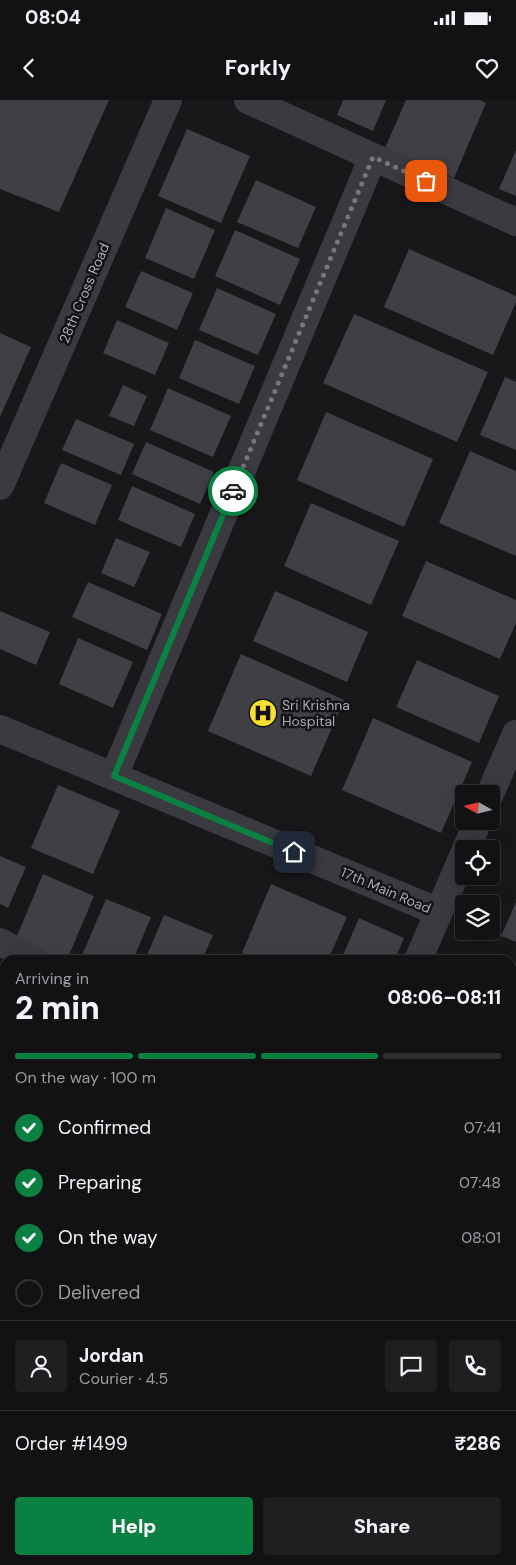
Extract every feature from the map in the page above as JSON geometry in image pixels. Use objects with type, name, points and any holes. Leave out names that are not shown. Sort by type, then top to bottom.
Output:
[{"type":"street","name":"28th Cross Road","points":[[0,486],[168,100]]},
{"type":"street","points":[[248,100],[516,222]]},
{"type":"street","points":[[114,776],[373,157]]},
{"type":"street","name":"17th Main Road","points":[[0,729],[439,912]]},
{"type":"street","points":[[494,785],[516,734]]},
{"type":"street","points":[[420,955],[455,875]]},
{"type":"street","points":[[0,942],[25,955]]},
{"type":"building","points":[[0,100],[109,100],[59,212],[0,189]]},
{"type":"building","points":[[343,100],[386,100],[373,131],[337,115]]},
{"type":"building","points":[[406,100],[480,100],[486,103],[454,178],[385,148]]},
{"type":"building","points":[[187,129],[250,156],[221,223],[158,196]]},
{"type":"building","points":[[516,150],[516,196],[499,189]]},
{"type":"building","points":[[256,180],[316,207],[298,248],[237,222]]},
{"type":"building","points":[[166,208],[215,230],[194,279],[145,258]]},
{"type":"building","points":[[235,230],[300,259],[280,305],[215,276]]},
{"type":"building","points":[[409,249],[516,296],[516,302],[493,355],[384,307]]},
{"type":"building","points":[[141,271],[193,293],[177,330],[125,307]]},
{"type":"building","points":[[217,288],[276,314],[258,355],[199,330]]},
{"type":"building","points":[[354,314],[488,372],[457,442],[323,383]]},
{"type":"building","points":[[117,320],[169,343],[155,375],[103,353]]},
{"type":"building","points":[[0,333],[31,347],[0,417]]},
{"type":"building","points":[[195,340],[255,366],[239,404],[179,378]]},
{"type":"building","points":[[505,377],[516,382],[516,450],[480,435]]},
{"type":"building","points":[[123,385],[147,396],[134,426],[109,416]]},
{"type":"building","points":[[168,388],[231,416],[213,457],[150,430]]},
{"type":"building","points":[[326,412],[433,459],[404,527],[297,480]]},
{"type":"building","points":[[76,419],[134,444],[121,475],[62,450]]},
{"type":"building","points":[[146,442],[214,472],[200,504],[132,474]]},
{"type":"building","points":[[470,451],[516,471],[516,556],[439,523]]},
{"type":"building","points":[[61,463],[112,485],[95,525],[44,503]]},
{"type":"building","points":[[132,486],[195,514],[181,547],[118,520]]},
{"type":"building","points":[[311,503],[399,541],[371,605],[284,566]]},
{"type":"building","points":[[116,538],[150,552],[134,587],[101,573]]},
{"type":"building","points":[[426,561],[516,600],[516,623],[500,659],[402,616]]},
{"type":"building","points":[[88,582],[162,614],[147,650],[72,617]]},
{"type":"building","points":[[275,591],[368,632],[347,682],[253,641]]},
{"type":"building","points":[[0,611],[50,632],[36,665],[0,649]]},
{"type":"building","points":[[78,638],[133,662],[113,708],[59,684]]},
{"type":"building","points":[[241,654],[344,700],[311,776],[208,731]]},
{"type":"building","points":[[417,660],[499,696],[479,743],[396,707]]},
{"type":"building","points":[[373,718],[472,762],[462,785],[455,785],[455,801],[441,833],[342,790]]},
{"type":"building","points":[[58,785],[120,811],[93,874],[31,848]]},
{"type":"building","points":[[0,856],[26,867],[8,908],[0,904]]},
{"type":"building","points":[[43,874],[94,896],[69,955],[43,955],[14,943]]},
{"type":"building","points":[[271,884],[347,917],[330,955],[246,955],[242,953]]},
{"type":"building","points":[[106,899],[151,917],[135,955],[82,955]]},
{"type":"building","points":[[516,902],[516,942],[501,936]]},
{"type":"building","points":[[164,915],[213,935],[204,955],[147,955]]},
{"type":"building","points":[[359,918],[404,938],[397,955],[343,955]]},
{"type":"way so far","points":[[233,491],[373,157],[426,181]]},
{"type":"place","name":"Sri Krishna Hospital","points":[[263,713]]},
{"type":"route","points":[[233,491],[114,776],[294,852]]}]
